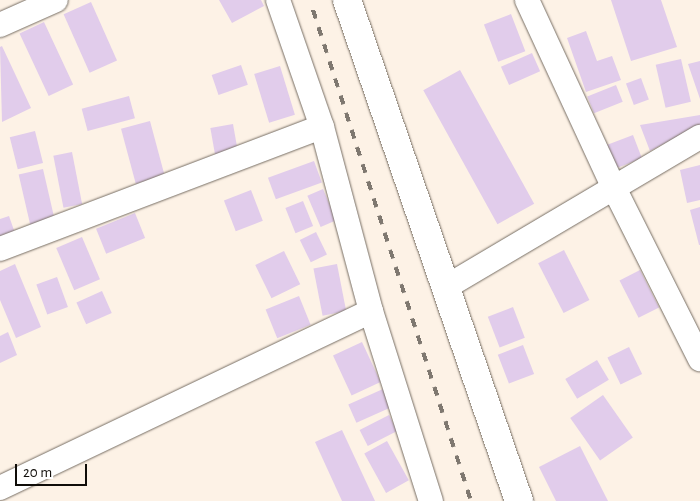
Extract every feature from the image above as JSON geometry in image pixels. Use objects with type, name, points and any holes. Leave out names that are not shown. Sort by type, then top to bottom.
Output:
[{"type":"street","points":[[0,25],[56,0]]},
{"type":"street","points":[[278,0],[322,127],[371,311],[431,501]]},
{"type":"street","points":[[347,0],[519,501]]},
{"type":"street","points":[[527,0],[613,186],[700,359]]},
{"type":"street","points":[[0,249],[322,127]]},
{"type":"street","points":[[446,287],[613,186],[700,137]]},
{"type":"street","points":[[0,488],[371,311]]},
{"type":"building","points":[[219,0],[261,0],[264,6],[232,23]]},
{"type":"building","points":[[611,0],[661,0],[677,47],[631,61]]},
{"type":"building","points":[[91,2],[117,60],[90,73],[64,14]]},
{"type":"building","points":[[511,14],[525,51],[498,62],[484,24]]},
{"type":"building","points":[[44,22],[73,85],[49,96],[20,33]]},
{"type":"building","points":[[586,31],[597,61],[612,56],[621,80],[586,92],[567,38]]},
{"type":"building","points":[[2,46],[31,108],[2,122],[0,47]]},
{"type":"building","points":[[532,53],[540,71],[509,85],[501,67]]},
{"type":"building","points":[[681,59],[691,102],[666,108],[656,65]]},
{"type":"building","points":[[700,61],[700,99],[688,64]]},
{"type":"building","points":[[241,65],[248,85],[219,95],[212,75]]},
{"type":"building","points":[[280,66],[295,115],[269,123],[254,74]]},
{"type":"building","points":[[460,70],[534,204],[497,224],[423,90]]},
{"type":"building","points":[[641,78],[649,100],[634,105],[626,83]]},
{"type":"building","points":[[616,85],[623,102],[594,113],[587,97]]},
{"type":"building","points":[[129,96],[135,118],[88,131],[82,109]]},
{"type":"building","points":[[700,115],[700,125],[650,151],[640,125]]},
{"type":"building","points":[[150,121],[165,176],[136,184],[121,129]]},
{"type":"building","points":[[233,124],[238,153],[215,157],[210,128]]},
{"type":"building","points":[[35,131],[43,163],[18,169],[10,137]]},
{"type":"building","points":[[633,135],[642,158],[611,170],[602,147]]},
{"type":"building","points":[[72,152],[82,204],[63,208],[53,156]]},
{"type":"building","points":[[314,161],[322,183],[276,199],[268,178]]},
{"type":"building","points":[[700,165],[700,200],[687,203],[680,170]]},
{"type":"building","points":[[43,169],[55,221],[31,226],[19,175]]},
{"type":"building","points":[[323,189],[336,220],[321,227],[307,196]]},
{"type":"building","points":[[251,190],[263,221],[236,231],[224,200]]},
{"type":"building","points":[[303,201],[313,226],[295,233],[285,208]]},
{"type":"building","points":[[700,207],[700,245],[699,245],[690,210]]},
{"type":"building","points":[[135,213],[145,238],[106,254],[96,229]]},
{"type":"building","points":[[9,216],[16,236],[0,242],[0,219]]},
{"type":"building","points":[[316,232],[327,254],[311,262],[300,240]]},
{"type":"building","points":[[82,237],[100,279],[74,290],[56,248]]},
{"type":"building","points":[[564,250],[589,300],[564,313],[538,263]]},
{"type":"building","points":[[284,251],[300,284],[271,298],[255,265]]},
{"type":"building","points":[[15,264],[41,327],[16,338],[0,300],[0,271]]},
{"type":"building","points":[[337,264],[346,311],[323,316],[313,269]]},
{"type":"building","points":[[640,270],[659,307],[639,318],[620,280]]},
{"type":"building","points":[[57,277],[68,307],[47,315],[36,285]]},
{"type":"building","points":[[102,291],[112,313],[86,324],[76,302]]},
{"type":"building","points":[[299,296],[311,325],[277,338],[266,309]]},
{"type":"building","points":[[513,307],[525,338],[500,347],[488,317]]},
{"type":"building","points":[[8,332],[17,355],[0,363],[0,336]]},
{"type":"building","points":[[362,342],[381,382],[352,395],[333,356]]},
{"type":"building","points":[[523,345],[534,374],[509,384],[498,355]]},
{"type":"building","points":[[629,347],[642,374],[621,384],[607,358]]},
{"type":"building","points":[[597,360],[609,380],[577,399],[565,379]]},
{"type":"building","points":[[383,389],[391,407],[356,423],[348,404]]},
{"type":"building","points":[[603,395],[633,438],[600,461],[570,418]]},
{"type":"building","points":[[389,415],[397,431],[368,446],[360,430]]},
{"type":"building","points":[[342,430],[375,501],[342,501],[315,442]]},
{"type":"building","points":[[387,441],[409,480],[386,493],[364,454]]},
{"type":"building","points":[[580,446],[608,501],[556,501],[539,467]]},
{"type":"railway","points":[[313,10],[471,501]]}]
